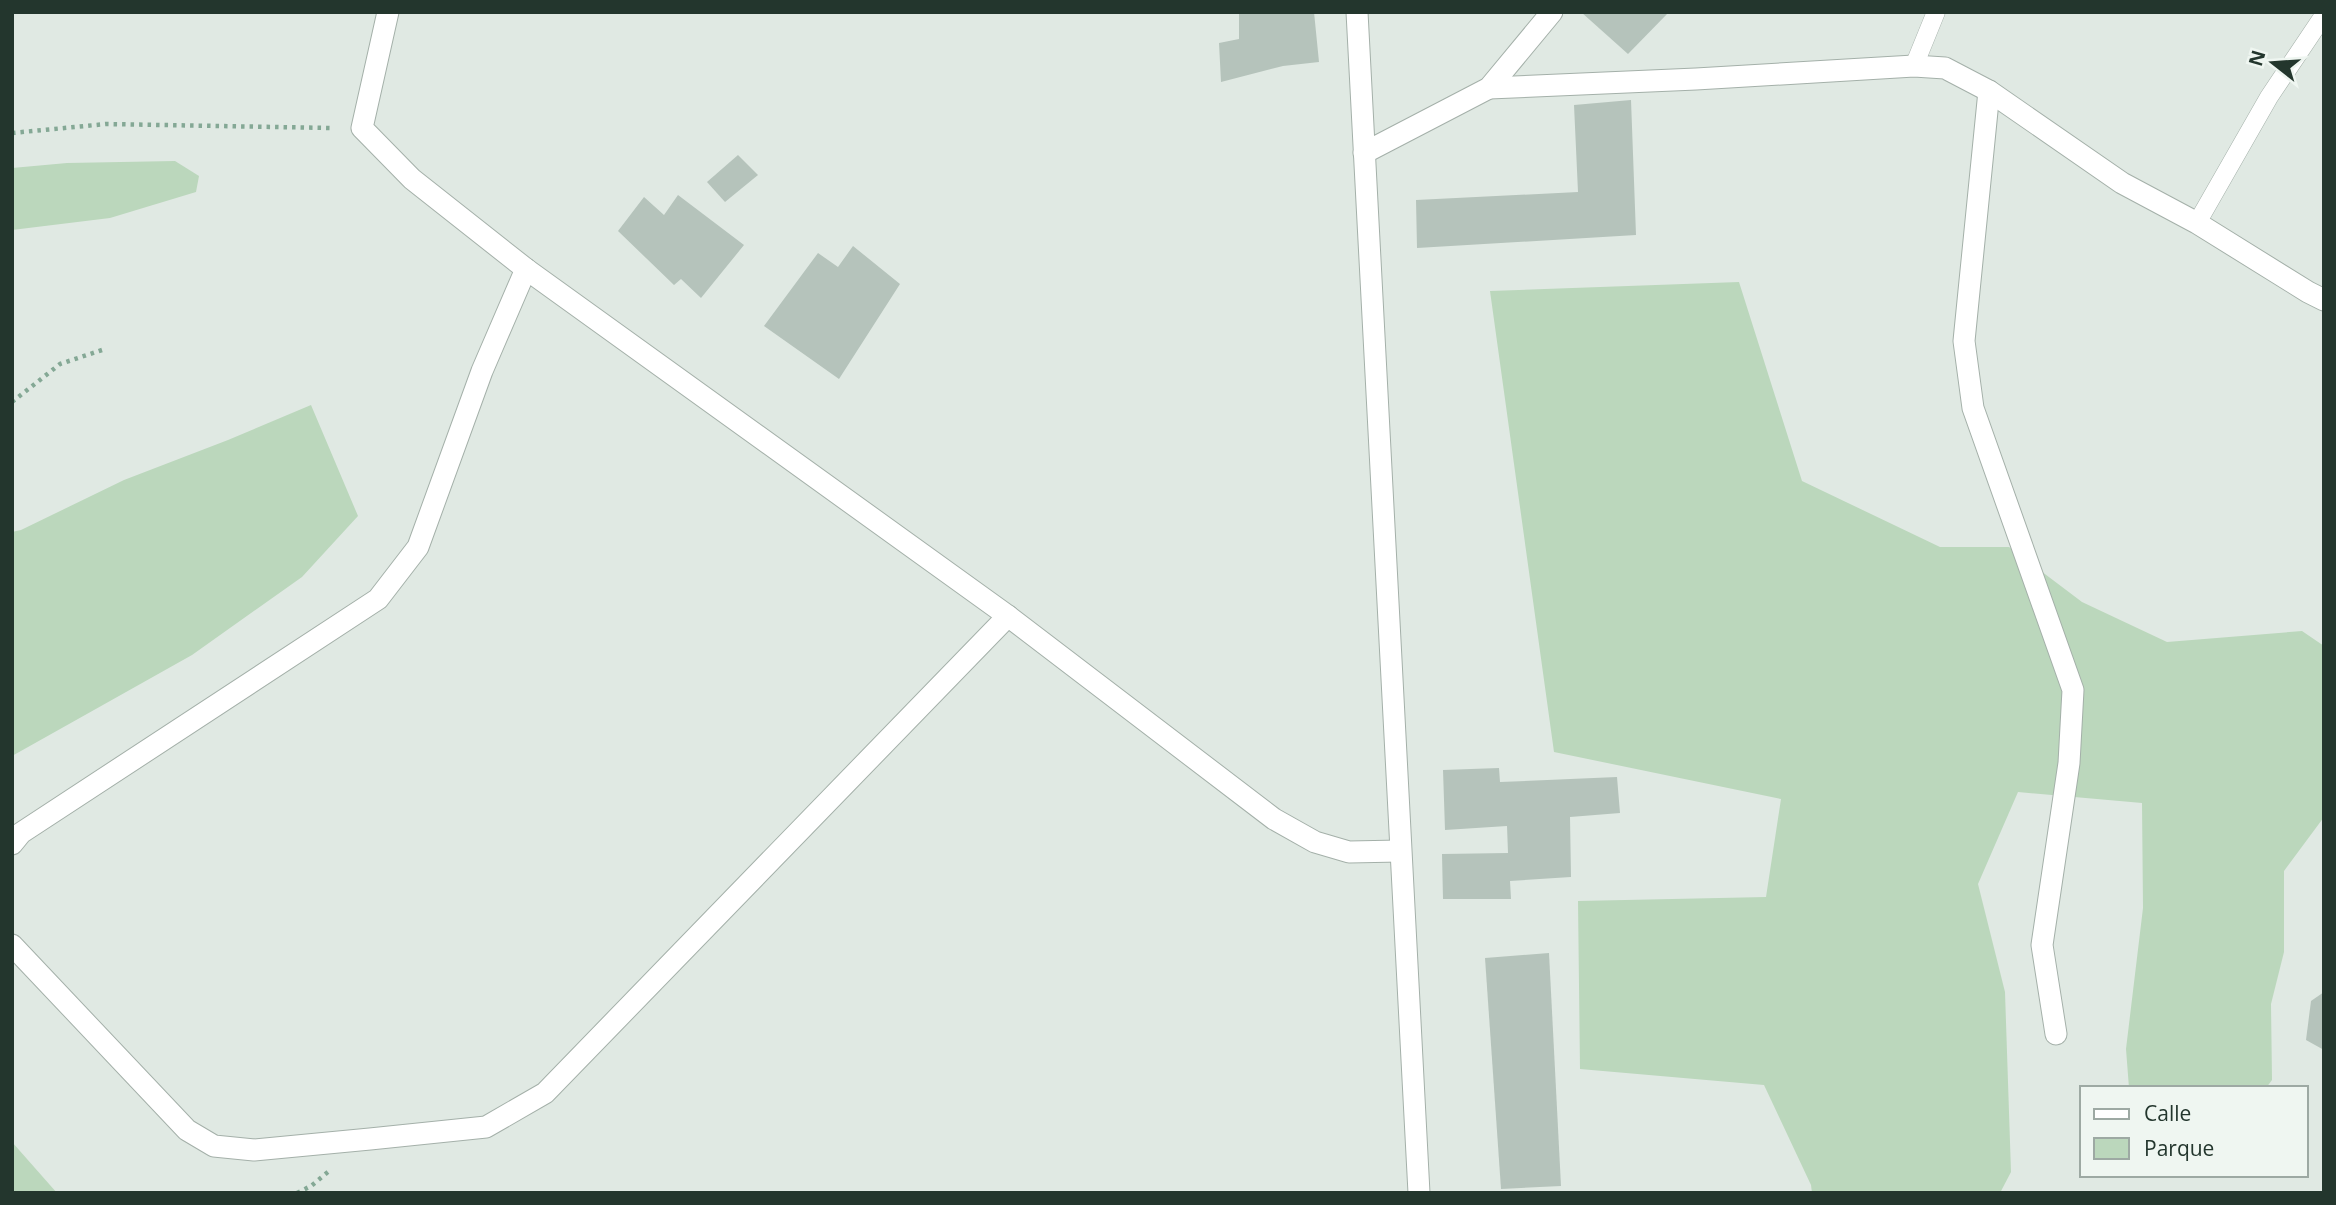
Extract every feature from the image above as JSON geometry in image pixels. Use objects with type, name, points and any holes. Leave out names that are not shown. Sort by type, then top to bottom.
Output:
[{"type":"street","points":[[388,12],[362,128],[412,179],[526,270],[1007,616],[1274,819],[1315,842],[1349,852],[1400,850]]},
{"type":"street","points":[[1357,12],[1419,1193]]},
{"type":"street","points":[[1364,153],[1489,88],[1552,12]]},
{"type":"street","points":[[1489,88],[1913,66],[1945,68],[1989,91],[2122,183],[2197,223],[2324,300]]},
{"type":"street","points":[[1989,91],[1964,341],[1973,408],[2073,690],[2069,764],[2042,945],[2056,1034]]},
{"type":"street","points":[[12,844],[21,833],[377,599],[418,547],[482,371],[526,270]]},
{"type":"street","points":[[12,945],[187,1130],[214,1146],[254,1150],[486,1127],[545,1093],[1007,616]]},
{"type":"lane","points":[[1913,66],[1936,12]]},
{"type":"lane","points":[[2197,223],[2269,97],[2324,15]]},
{"type":"path","points":[[12,133],[106,124],[362,128]]},
{"type":"path","points":[[12,401],[60,364],[105,349]]},
{"type":"green space","points":[[175,161],[199,176],[196,192],[110,218],[12,230],[12,168],[67,163]]},
{"type":"green space","points":[[1739,282],[1802,481],[1940,547],[2009,547],[2082,602],[2167,642],[2302,631],[2324,646],[2324,817],[2284,871],[2284,952],[2271,1004],[2272,1080],[2268,1086],[2129,1086],[2126,1049],[2143,908],[2142,803],[2018,792],[1978,884],[2005,992],[2011,1172],[2000,1193],[1812,1193],[1811,1185],[1764,1085],[1580,1069],[1578,901],[1766,897],[1781,799],[1554,752],[1490,291]]},
{"type":"green space","points":[[311,405],[358,516],[302,577],[192,655],[12,756],[12,532],[124,480]]},
{"type":"green space","points":[[12,1142],[57,1193],[12,1193]]},
{"type":"building","points":[[1239,12],[1314,12],[1319,62],[1283,66],[1221,82],[1219,43],[1239,39]]},
{"type":"building","points":[[1581,12],[1669,12],[1628,54]]},
{"type":"building","points":[[1631,100],[1636,235],[1417,248],[1416,200],[1578,192],[1574,105]]},
{"type":"building","points":[[738,155],[758,175],[725,202],[707,182]]},
{"type":"building","points":[[678,195],[744,245],[701,298],[681,279],[674,285],[618,231],[644,197],[664,215]]},
{"type":"building","points":[[853,246],[900,284],[839,379],[764,326],[818,253],[838,267]]},
{"type":"building","points":[[1499,768],[1500,782],[1617,777],[1620,813],[1570,817],[1571,877],[1510,881],[1511,899],[1443,899],[1442,854],[1508,853],[1507,826],[1445,830],[1443,770]]},
{"type":"building","points":[[1549,953],[1561,1186],[1501,1189],[1485,958]]},
{"type":"building","points":[[2324,992],[2324,1050],[2306,1040],[2311,1001]]}]
